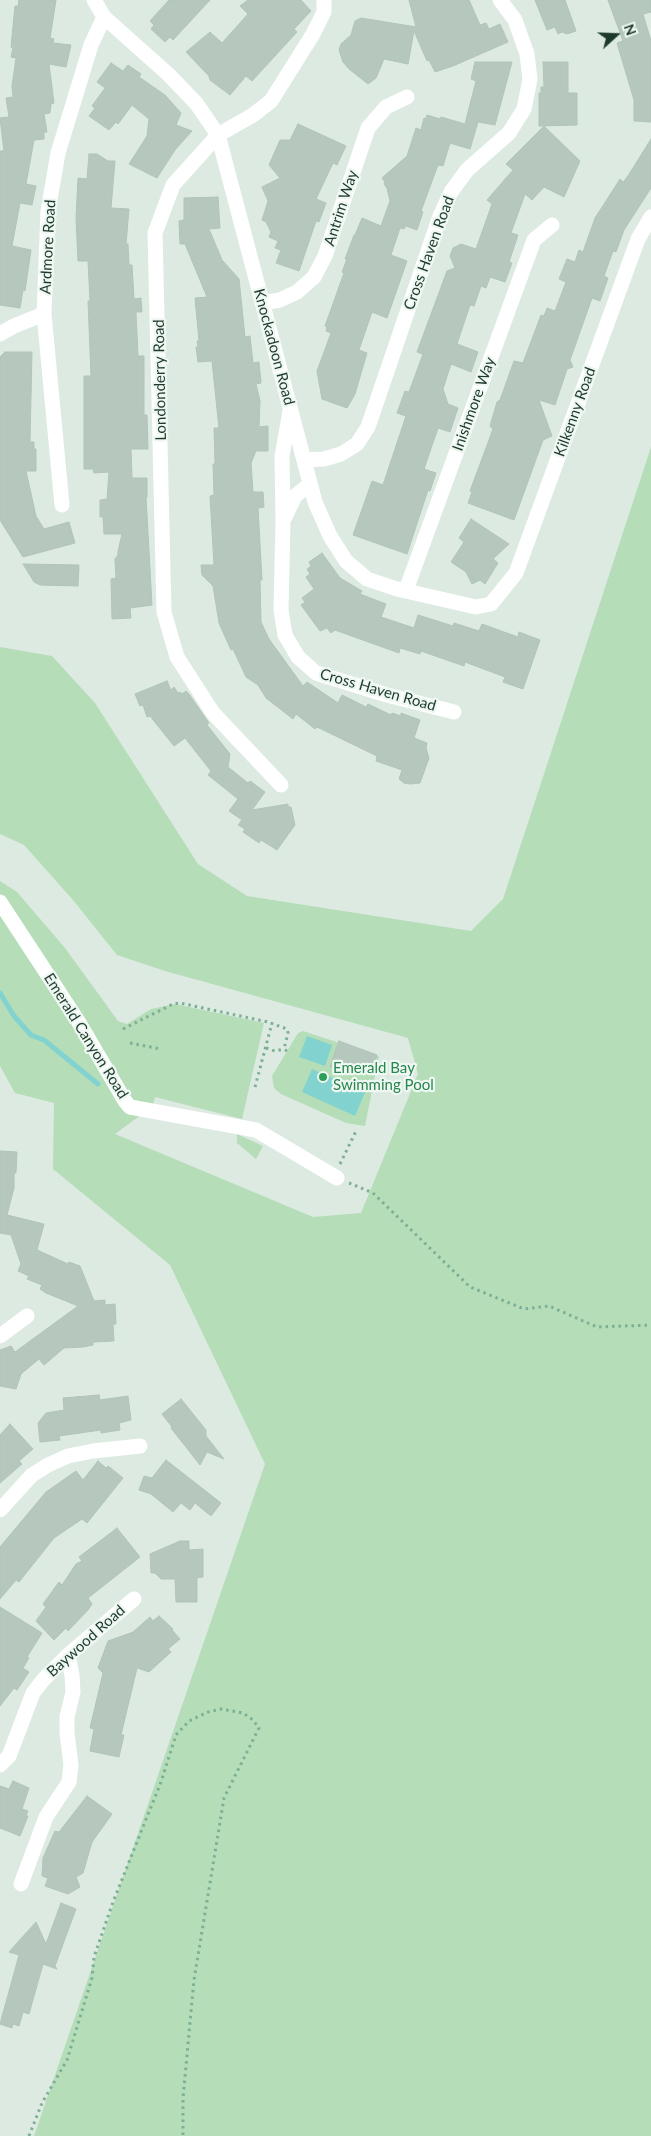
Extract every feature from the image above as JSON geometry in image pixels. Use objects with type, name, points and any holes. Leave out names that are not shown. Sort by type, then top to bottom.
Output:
[{"type":"street","points":[[94,0],[104,17]]},
{"type":"street","name":"Londonderry Road","points":[[280,786],[213,713],[177,657],[164,612],[155,233],[173,185],[218,135],[253,115],[271,101],[313,34],[324,12],[324,0]]},
{"type":"street","name":"Cross Haven Road","points":[[304,460],[324,459],[341,454],[357,444],[368,427],[440,216],[451,192],[467,170],[509,132],[524,109],[530,79],[528,54],[514,20],[500,0]]},
{"type":"street","name":"Knockadoon Road","points":[[104,17],[168,74],[196,103],[218,135],[314,502],[330,536],[346,561],[366,579],[459,604],[476,607],[491,604]]},
{"type":"street","name":"Ardmore Road","points":[[62,505],[44,314],[48,211],[58,153],[91,45],[104,17]]},
{"type":"street","name":"Antrim Way","points":[[262,303],[280,300],[297,292],[314,277],[325,256],[368,128],[386,107],[407,97]]},
{"type":"street","name":"Kilkenny Road","points":[[491,604],[516,573],[638,239],[651,217]]},
{"type":"street","name":"Inishmore Way","points":[[406,590],[534,240],[552,224]]},
{"type":"street","points":[[0,334],[44,314]]},
{"type":"street","name":"Cross Haven Road","points":[[290,410],[282,456],[281,610],[285,635],[298,657],[316,673],[387,695],[454,712]]},
{"type":"street","name":"Cross Haven Road","points":[[283,521],[295,496],[310,484]]},
{"type":"street","name":"Emerald Canyon Road","points":[[0,902],[78,1021],[130,1107],[256,1130],[334,1177]]},
{"type":"street","points":[[0,1336],[27,1316]]},
{"type":"street","points":[[0,1510],[32,1476],[48,1465],[68,1456],[93,1451],[140,1446]]},
{"type":"street","name":"Baywood Road","points":[[0,1765],[9,1756],[33,1693],[43,1680],[68,1655],[134,1599]]},
{"type":"street","points":[[21,1884],[46,1817],[68,1782],[71,1765],[67,1717],[72,1692],[72,1675],[68,1655]]},
{"type":"path","points":[[123,1029],[173,1004],[180,1003],[272,1023],[287,1029],[286,1050],[275,1051],[266,1048]]},
{"type":"path","points":[[255,1087],[272,1023]]},
{"type":"path","points":[[130,1043],[161,1050]]},
{"type":"path","points":[[357,1129],[334,1177],[373,1193],[470,1287],[524,1309],[548,1306],[597,1327],[651,1325]]},
{"type":"path","points":[[29,2136],[42,2103],[68,2060],[92,1978],[94,1957],[113,1902],[161,1782],[176,1735],[189,1721],[208,1712],[221,1709],[243,1713],[253,1720],[259,1728],[222,1805],[194,1980],[184,2098],[183,2136]]},
{"type":"green space","points":[[651,447],[651,2136],[34,2136],[265,1464],[170,1265],[53,1169],[54,1103],[15,1093],[0,1066],[0,881],[17,892],[65,948],[118,1021],[127,1024],[151,1009],[175,1004],[264,1023],[242,1119],[155,1097],[153,1106],[115,1134],[313,1217],[361,1213],[418,1074],[408,1038],[165,971],[117,955],[73,900],[24,845],[0,834],[0,647],[52,656],[95,703],[198,864],[247,896],[471,931],[503,899]]},
{"type":"green space","name":"Emerald Bay Swimming Pool","points":[[303,1031],[379,1056],[365,1126],[346,1123],[281,1094],[274,1088],[272,1076],[298,1033]]},
{"type":"green space","points":[[237,1134],[263,1146],[256,1159],[237,1143]]},
{"type":"water","points":[[307,1036],[332,1045],[325,1066],[299,1057]]},
{"type":"water","points":[[312,1069],[360,1090],[362,1087],[366,1090],[355,1116],[302,1092]]},
{"type":"building","points":[[19,0],[56,0],[50,38],[54,39],[53,43],[71,45],[66,67],[49,64],[54,103],[51,104],[50,113],[44,114],[47,132],[44,132],[44,139],[34,140],[26,184],[36,186],[32,205],[20,203],[12,246],[31,250],[25,291],[23,290],[20,308],[0,305],[0,151],[4,151],[0,118],[9,117],[6,98],[13,97],[12,86],[16,58],[11,57],[13,48],[11,47],[15,6],[18,6]]},
{"type":"building","points":[[169,0],[210,0],[173,40],[170,37],[165,42],[151,29],[154,25],[150,21]]},
{"type":"building","points":[[248,0],[301,0],[311,11],[294,29],[297,32],[252,81],[246,76],[230,95],[210,80],[209,76],[186,52],[210,32],[222,43],[248,14],[240,6]]},
{"type":"building","points":[[409,0],[469,0],[480,25],[486,23],[489,29],[500,24],[508,42],[435,72],[429,60],[427,61],[414,31],[408,64],[384,59],[376,78],[368,84],[343,62],[339,50],[341,44],[351,35],[355,21],[361,18],[416,27]]},
{"type":"building","points":[[535,0],[565,0],[576,31],[558,34],[555,27],[547,30]]},
{"type":"building","points":[[608,0],[651,0],[651,12],[643,14],[651,41],[651,122],[634,121],[634,100],[617,43],[623,41]]},
{"type":"building","points":[[475,62],[512,62],[495,125],[478,122],[470,149],[450,143],[443,166],[438,165],[421,211],[423,212],[417,230],[406,226],[404,229],[400,228],[391,255],[407,261],[387,318],[372,312],[359,350],[367,353],[355,394],[347,408],[322,399],[317,371],[331,333],[326,331],[327,327],[325,326],[344,273],[342,272],[347,259],[345,259],[354,235],[362,218],[381,226],[390,201],[385,182],[382,178],[407,156],[416,128],[421,130],[424,118],[426,119],[427,115],[465,124],[476,81],[471,79]]},
{"type":"building","points":[[543,62],[568,62],[568,93],[577,93],[577,125],[539,126],[539,93],[541,93],[541,87],[544,87]]},
{"type":"building","points":[[111,63],[123,71],[128,65],[141,74],[139,77],[165,95],[181,113],[176,125],[192,131],[175,150],[157,178],[129,164],[147,136],[149,119],[132,105],[118,124],[116,122],[109,130],[89,116],[95,108],[92,106],[105,88],[97,82]]},
{"type":"building","points":[[298,124],[346,146],[337,165],[333,163],[316,199],[326,203],[319,222],[316,221],[299,271],[276,263],[281,250],[275,248],[278,241],[269,237],[271,232],[266,222],[262,220],[268,201],[262,187],[280,178],[269,165],[280,140],[290,140]]},
{"type":"building","points":[[544,126],[580,161],[564,197],[544,187],[532,200],[525,194],[511,233],[518,235],[509,262],[512,263],[505,282],[490,277],[486,288],[481,286],[474,306],[470,305],[457,344],[478,352],[471,372],[451,364],[443,389],[448,404],[458,408],[450,432],[438,428],[424,469],[436,473],[430,491],[428,490],[407,554],[353,535],[372,481],[383,485],[406,416],[397,413],[405,391],[409,392],[423,354],[417,352],[447,271],[455,268],[450,256],[453,248],[461,244],[476,249],[492,204],[487,200],[513,170],[506,164]]},
{"type":"building","points":[[651,139],[651,188],[624,230],[616,252],[613,251],[604,276],[608,278],[600,301],[592,298],[570,360],[573,367],[567,369],[555,405],[539,400],[552,436],[543,440],[514,520],[468,503],[472,492],[470,491],[493,429],[490,426],[497,402],[500,400],[514,361],[523,363],[541,315],[544,316],[547,308],[555,311],[566,282],[559,279],[567,259],[575,262],[579,250],[583,252],[595,218],[620,179],[623,182],[628,176]]},
{"type":"building","points":[[89,154],[97,154],[108,161],[115,161],[111,208],[129,209],[126,244],[128,244],[129,265],[132,265],[134,299],[141,298],[142,312],[136,312],[138,356],[144,356],[144,415],[147,415],[148,449],[131,449],[132,478],[147,478],[146,497],[152,605],[130,608],[131,618],[112,619],[111,579],[116,578],[115,559],[118,555],[122,534],[104,534],[103,517],[100,517],[100,500],[107,499],[109,472],[94,473],[93,469],[84,469],[84,376],[91,376],[88,301],[90,301],[88,261],[78,261],[76,219],[78,178],[87,179]]},
{"type":"building","points":[[218,197],[220,228],[209,229],[222,260],[239,279],[245,337],[250,336],[253,363],[259,362],[261,383],[256,384],[260,401],[259,427],[268,426],[268,451],[256,451],[251,463],[253,492],[263,492],[264,507],[258,508],[262,580],[260,580],[261,622],[269,639],[303,686],[307,682],[338,703],[342,695],[366,707],[368,704],[391,715],[392,713],[401,716],[401,713],[420,720],[414,738],[427,743],[426,748],[429,758],[420,783],[404,783],[399,779],[402,770],[376,761],[377,756],[317,727],[315,729],[296,714],[293,719],[266,698],[258,685],[246,677],[233,649],[231,650],[219,623],[213,586],[202,575],[201,565],[214,565],[210,496],[214,495],[214,428],[219,428],[212,361],[198,362],[196,347],[198,347],[197,341],[199,341],[195,298],[207,297],[185,244],[180,244],[179,221],[184,220],[184,198]]},
{"type":"building","points":[[5,352],[32,352],[30,442],[34,442],[34,449],[36,449],[36,471],[26,471],[36,516],[44,529],[69,522],[75,543],[23,557],[0,520],[0,357]]},
{"type":"building","points":[[471,519],[509,544],[493,559],[498,563],[485,584],[480,580],[472,584],[466,572],[451,562],[464,542],[459,538]]},
{"type":"building","points":[[322,553],[340,578],[362,591],[360,594],[386,604],[381,617],[414,628],[418,615],[453,626],[454,623],[479,631],[482,624],[518,637],[519,632],[540,640],[523,689],[503,682],[505,677],[465,662],[464,666],[421,651],[420,654],[400,648],[399,653],[335,630],[331,633],[327,628],[320,631],[301,605],[305,602],[302,598],[314,589],[306,577],[310,574],[307,569],[311,566],[309,562]]},
{"type":"building","points":[[23,564],[79,565],[78,586],[40,585],[34,582]]},
{"type":"building","points":[[167,681],[171,690],[174,687],[178,693],[182,694],[186,691],[189,694],[209,723],[207,725],[230,754],[228,767],[248,783],[250,781],[265,792],[252,810],[288,804],[288,807],[291,807],[295,825],[277,850],[261,840],[259,843],[243,832],[245,829],[238,825],[242,820],[229,811],[238,799],[208,775],[211,771],[185,738],[174,746],[150,716],[147,717],[143,705],[140,706],[135,694]]},
{"type":"building","points":[[339,1041],[377,1055],[371,1074],[353,1067],[350,1074],[330,1067]]},
{"type":"building","points":[[0,1151],[17,1152],[14,1188],[7,1215],[44,1224],[37,1250],[68,1264],[69,1262],[80,1266],[94,1301],[105,1300],[105,1305],[115,1304],[116,1324],[113,1324],[114,1341],[93,1342],[93,1345],[64,1348],[44,1365],[39,1359],[21,1374],[16,1389],[0,1386],[0,1350],[11,1346],[15,1352],[78,1306],[46,1293],[40,1289],[42,1285],[27,1279],[29,1276],[18,1271],[21,1264],[11,1235],[0,1233]]},
{"type":"building","points":[[99,1395],[100,1400],[128,1396],[131,1420],[119,1423],[120,1430],[101,1433],[101,1430],[59,1436],[60,1440],[40,1442],[38,1423],[46,1413],[64,1410],[63,1398]]},
{"type":"building","points":[[181,1399],[206,1430],[206,1436],[224,1459],[207,1452],[200,1465],[171,1428],[162,1414]]},
{"type":"building","points":[[10,1424],[33,1449],[19,1461],[22,1464],[0,1483],[0,1435]]},
{"type":"building","points":[[166,1460],[221,1503],[211,1516],[195,1503],[190,1510],[181,1503],[173,1512],[151,1494],[139,1490],[144,1476],[152,1478]]},
{"type":"building","points":[[98,1461],[123,1478],[87,1523],[82,1519],[54,1538],[19,1582],[16,1580],[0,1599],[0,1547],[46,1492],[76,1471],[83,1480]]},
{"type":"building","points":[[117,1528],[140,1557],[88,1598],[92,1604],[88,1610],[68,1631],[66,1628],[54,1640],[36,1621],[46,1607],[43,1604],[59,1582],[62,1585],[76,1564],[82,1561],[79,1557]]},
{"type":"building","points":[[180,1541],[189,1541],[189,1550],[203,1549],[203,1577],[197,1578],[197,1602],[176,1602],[175,1579],[161,1579],[155,1573],[151,1573],[150,1554]]},
{"type":"building","points":[[0,1607],[42,1633],[27,1657],[29,1658],[23,1668],[29,1672],[17,1690],[14,1688],[0,1706]]},
{"type":"building","points":[[159,1616],[173,1629],[180,1639],[168,1649],[171,1652],[149,1672],[137,1668],[121,1735],[124,1735],[119,1757],[90,1751],[94,1729],[90,1728],[103,1673],[98,1668],[108,1641],[133,1632],[150,1617],[153,1621]]},
{"type":"building","points":[[13,1781],[29,1788],[22,1809],[28,1811],[26,1816],[28,1816],[20,1836],[0,1828],[0,1786],[9,1789]]},
{"type":"building","points":[[87,1796],[112,1814],[92,1842],[83,1873],[76,1877],[80,1887],[68,1894],[45,1886],[48,1878],[42,1876],[43,1858],[55,1831],[59,1832]]},
{"type":"building","points":[[61,1903],[76,1909],[55,1966],[57,1969],[43,1964],[29,2014],[23,2012],[19,2026],[13,2024],[12,2028],[0,2024],[19,1955],[9,1952],[36,1922],[46,1944]]},
{"type":"waterway","points":[[0,993],[14,1016],[31,1035],[44,1040],[98,1084]]},
{"type":"place","name":"Emerald Bay Swimming Pool","points":[[323,1077]]}]
